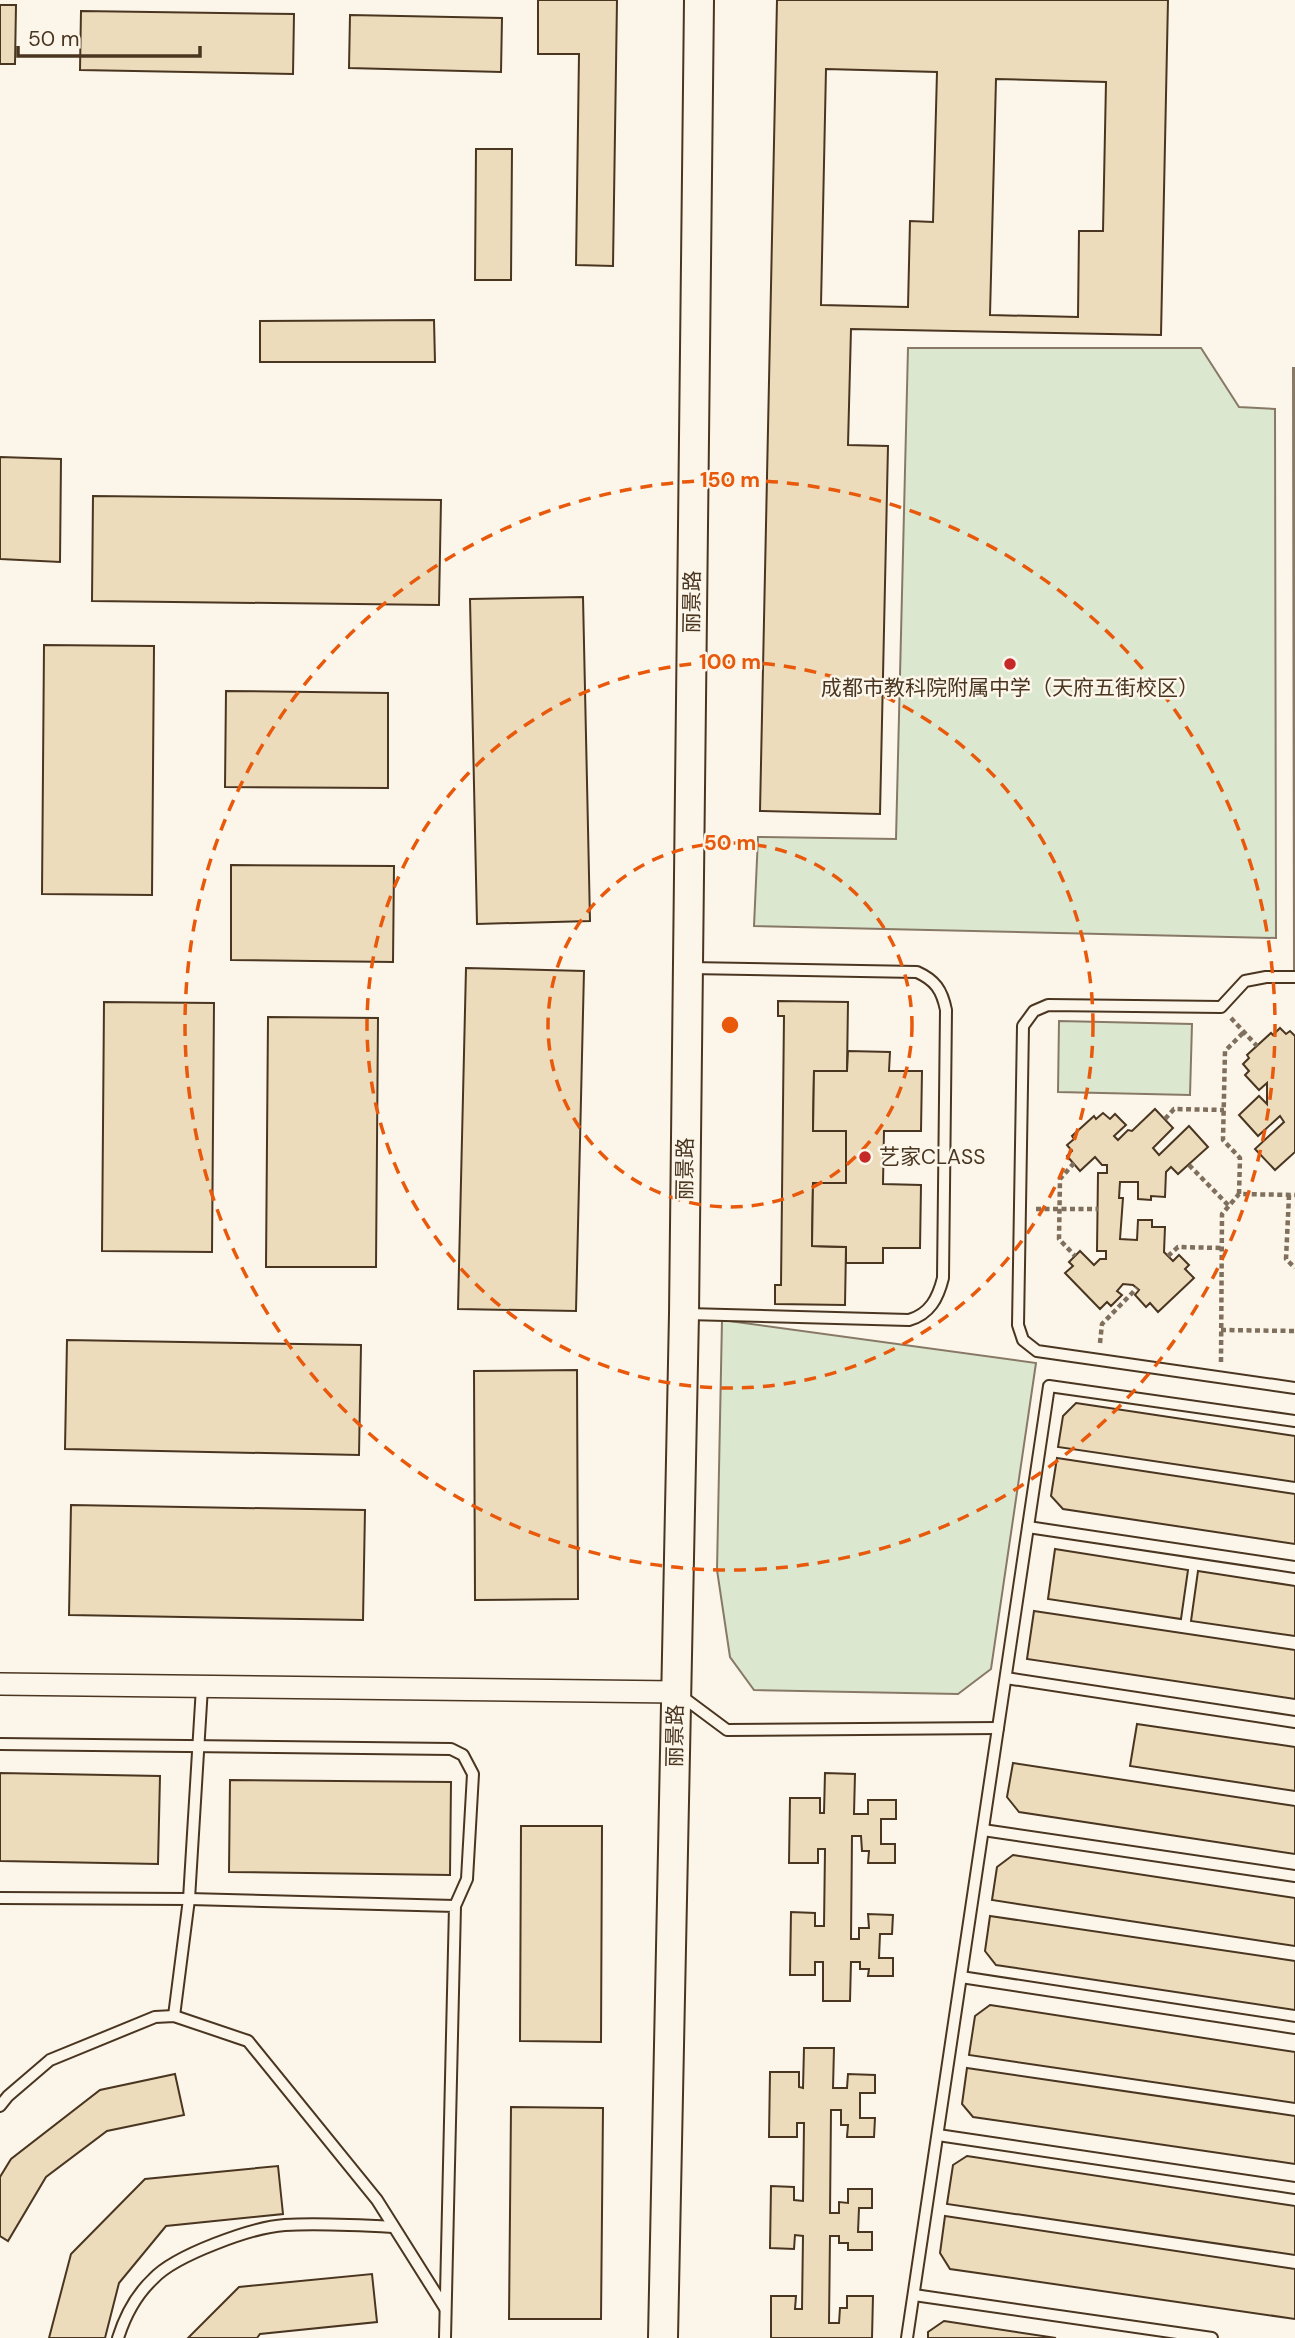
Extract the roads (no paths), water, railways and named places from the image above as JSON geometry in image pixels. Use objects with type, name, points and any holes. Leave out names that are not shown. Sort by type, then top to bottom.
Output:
[{"type":"street","name":"丽景路","points":[[663,2338],[684,1314],[699,0]]},
{"type":"street","points":[[0,1684],[676,1692]]},
{"type":"lane","points":[[684,1314],[909,1320],[928,1311],[939,1292],[943,1278],[946,1010],[938,986],[917,972],[688,968]]},
{"type":"lane","points":[[1295,977],[1266,977],[1245,981],[1220,1007],[1048,1005],[1034,1011],[1023,1026],[1018,1325],[1023,1340],[1037,1350],[1295,1388]]},
{"type":"lane","points":[[907,2338],[1049,1386],[1295,1421]]},
{"type":"lane","points":[[1028,1527],[1295,1567]]},
{"type":"lane","points":[[1006,1678],[1295,1722]]},
{"type":"lane","points":[[174,2016],[189,1899],[202,1686]]},
{"type":"lane","points":[[676,1692],[727,1730],[998,1728]]},
{"type":"lane","points":[[0,1744],[452,1749],[463,1755],[473,1774],[467,1879],[455,1906],[444,2338]]},
{"type":"lane","points":[[983,1830],[1295,1876]]},
{"type":"lane","points":[[0,1898],[189,1899],[455,1906]]},
{"type":"lane","points":[[961,1977],[1295,2028]]},
{"type":"lane","points":[[0,2106],[50,2060],[155,2017],[174,2016],[248,2041],[377,2200],[445,2308]]},
{"type":"lane","points":[[938,2135],[1295,2188]]},
{"type":"lane","points":[[118,2338],[124,2316],[154,2277],[198,2250],[241,2235],[282,2225],[393,2227]]},
{"type":"lane","points":[[914,2295],[1212,2338]]},
{"type":"place","name":"成都市教科院附属中学（天府五街校区）","points":[[1010,664]]},
{"type":"place","name":"艺家CLASS","points":[[865,1157]]}]
